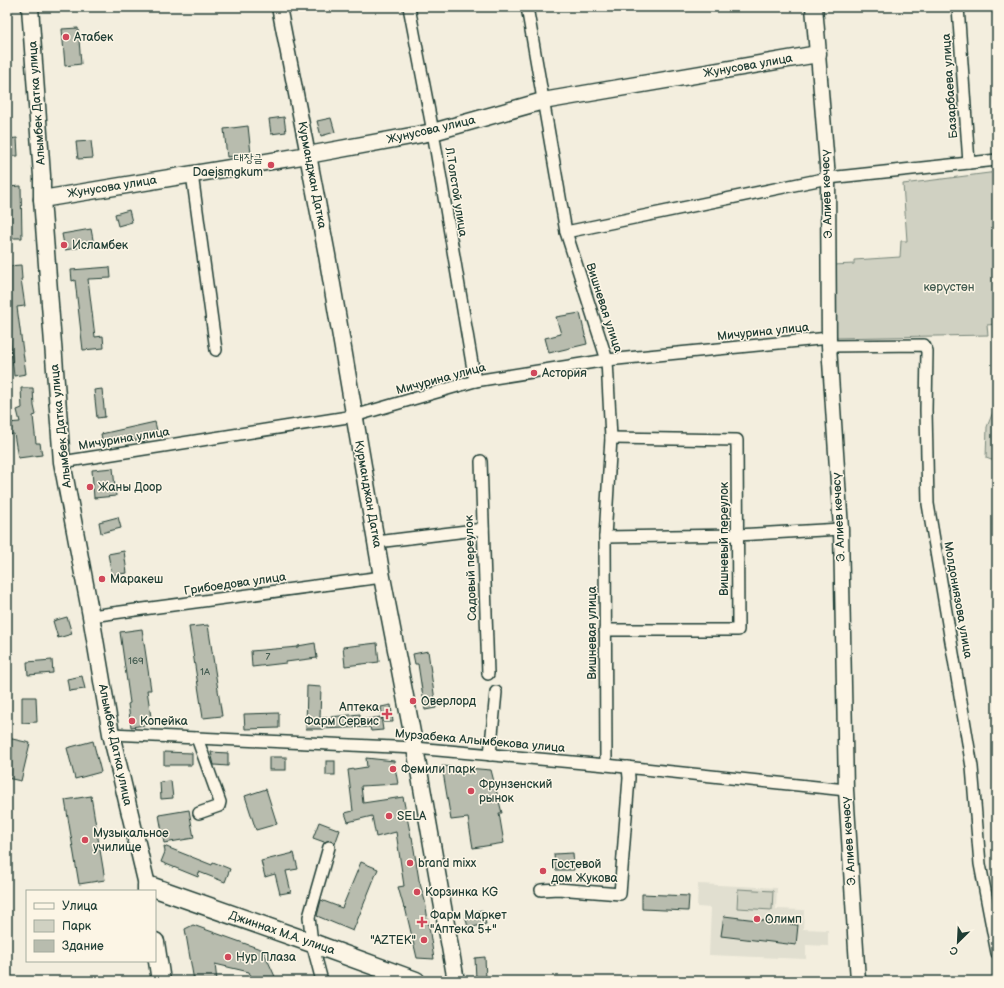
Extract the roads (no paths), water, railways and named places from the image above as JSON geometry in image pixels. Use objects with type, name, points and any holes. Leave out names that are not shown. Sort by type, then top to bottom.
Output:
[{"type":"main road","name":"Алымбек Датка улица","points":[[32,7],[42,198],[62,462],[91,616],[111,734],[147,888]]},
{"type":"main road","points":[[814,7],[818,54]]},
{"type":"main road","name":"Жунусова улица","points":[[42,198],[308,155],[433,132],[543,101],[818,54]]},
{"type":"main road","name":"Курманджан Датка","points":[[308,155],[327,255],[382,577],[415,748],[456,981]]},
{"type":"main road","name":"Джиннах М.А. улица","points":[[156,891],[312,943],[416,981]]},
{"type":"main road","points":[[156,948],[161,981]]},
{"type":"street","name":"Курманджан Датка","points":[[279,7],[308,155]]},
{"type":"street","name":"Л.Толстой улица","points":[[409,7],[433,132],[474,381]]},
{"type":"street","name":"Вишневая улица","points":[[527,7],[566,232],[607,360],[611,438],[605,537],[606,765]]},
{"type":"street","name":"Базарбаева улица","points":[[958,7],[968,163]]},
{"type":"street","name":"Э. Алиев көчөсү","points":[[818,54],[828,178],[829,342],[841,529],[846,790],[858,981]]},
{"type":"street","points":[[566,232],[828,178],[997,160]]},
{"type":"street","points":[[192,174],[216,350]]},
{"type":"street","name":"Мичурина улица","points":[[62,462],[354,416],[474,381],[607,360],[829,342]]},
{"type":"street","name":"Молдониязова улица","points":[[829,342],[924,345],[927,351],[926,410],[928,504],[972,767],[980,864],[997,953]]},
{"type":"street","name":"Вишневый переулок","points":[[605,630],[738,630],[737,440],[611,438]]},
{"type":"street","name":"Садовый переулок","points":[[481,461],[488,674]]},
{"type":"street","points":[[377,542],[483,529]]},
{"type":"street","points":[[605,537],[737,535],[841,529]]},
{"type":"street","name":"Грибоедова улица","points":[[91,616],[382,577]]},
{"type":"street","points":[[490,755],[496,692]]},
{"type":"street","name":"Мурзабека Алымбекова улица","points":[[111,734],[415,748],[628,767],[846,790]]},
{"type":"street","points":[[197,738],[220,802],[219,806],[215,809],[199,813]]},
{"type":"street","points":[[541,890],[558,889],[620,894],[629,778],[628,767]]},
{"type":"street","points":[[322,981],[312,943],[309,917],[329,847]]},
{"type":"place","name":"Атабек","points":[[66,37]]},
{"type":"place","name":"대장금 Daejsmgkum","points":[[271,165]]},
{"type":"place","name":"Исламбек","points":[[64,245]]},
{"type":"place","name":"Астория","points":[[534,373]]},
{"type":"place","name":"Жаны Доор","points":[[90,487]]},
{"type":"place","name":"Маракеш","points":[[102,579]]},
{"type":"place","name":"Оверлорд","points":[[413,701]]},
{"type":"place","name":"Аптека Фарм Сервис","points":[[387,714]]},
{"type":"place","name":"Копейка","points":[[132,721]]},
{"type":"place","name":"Фемили парк","points":[[393,769]]},
{"type":"place","name":"Фрунзенский рынок","points":[[471,791]]},
{"type":"place","name":"SELA","points":[[389,816]]},
{"type":"place","name":"Музыкальное училище","points":[[85,840]]},
{"type":"place","name":"brand mixx","points":[[410,863]]},
{"type":"place","name":"Гостевой дом Жукова","points":[[543,871]]},
{"type":"place","name":"Корзинка KG","points":[[417,892]]},
{"type":"place","name":"Олимп","points":[[757,919]]},
{"type":"place","name":"Фарм Маркет \"Аптека 5+\"","points":[[422,922]]},
{"type":"place","name":"\"AZTEK\"","points":[[424,940]]},
{"type":"place","name":"Нур Плаза","points":[[228,957]]},
{"type":"park label","name":"көрүстөн","points":[[949,287]]}]
